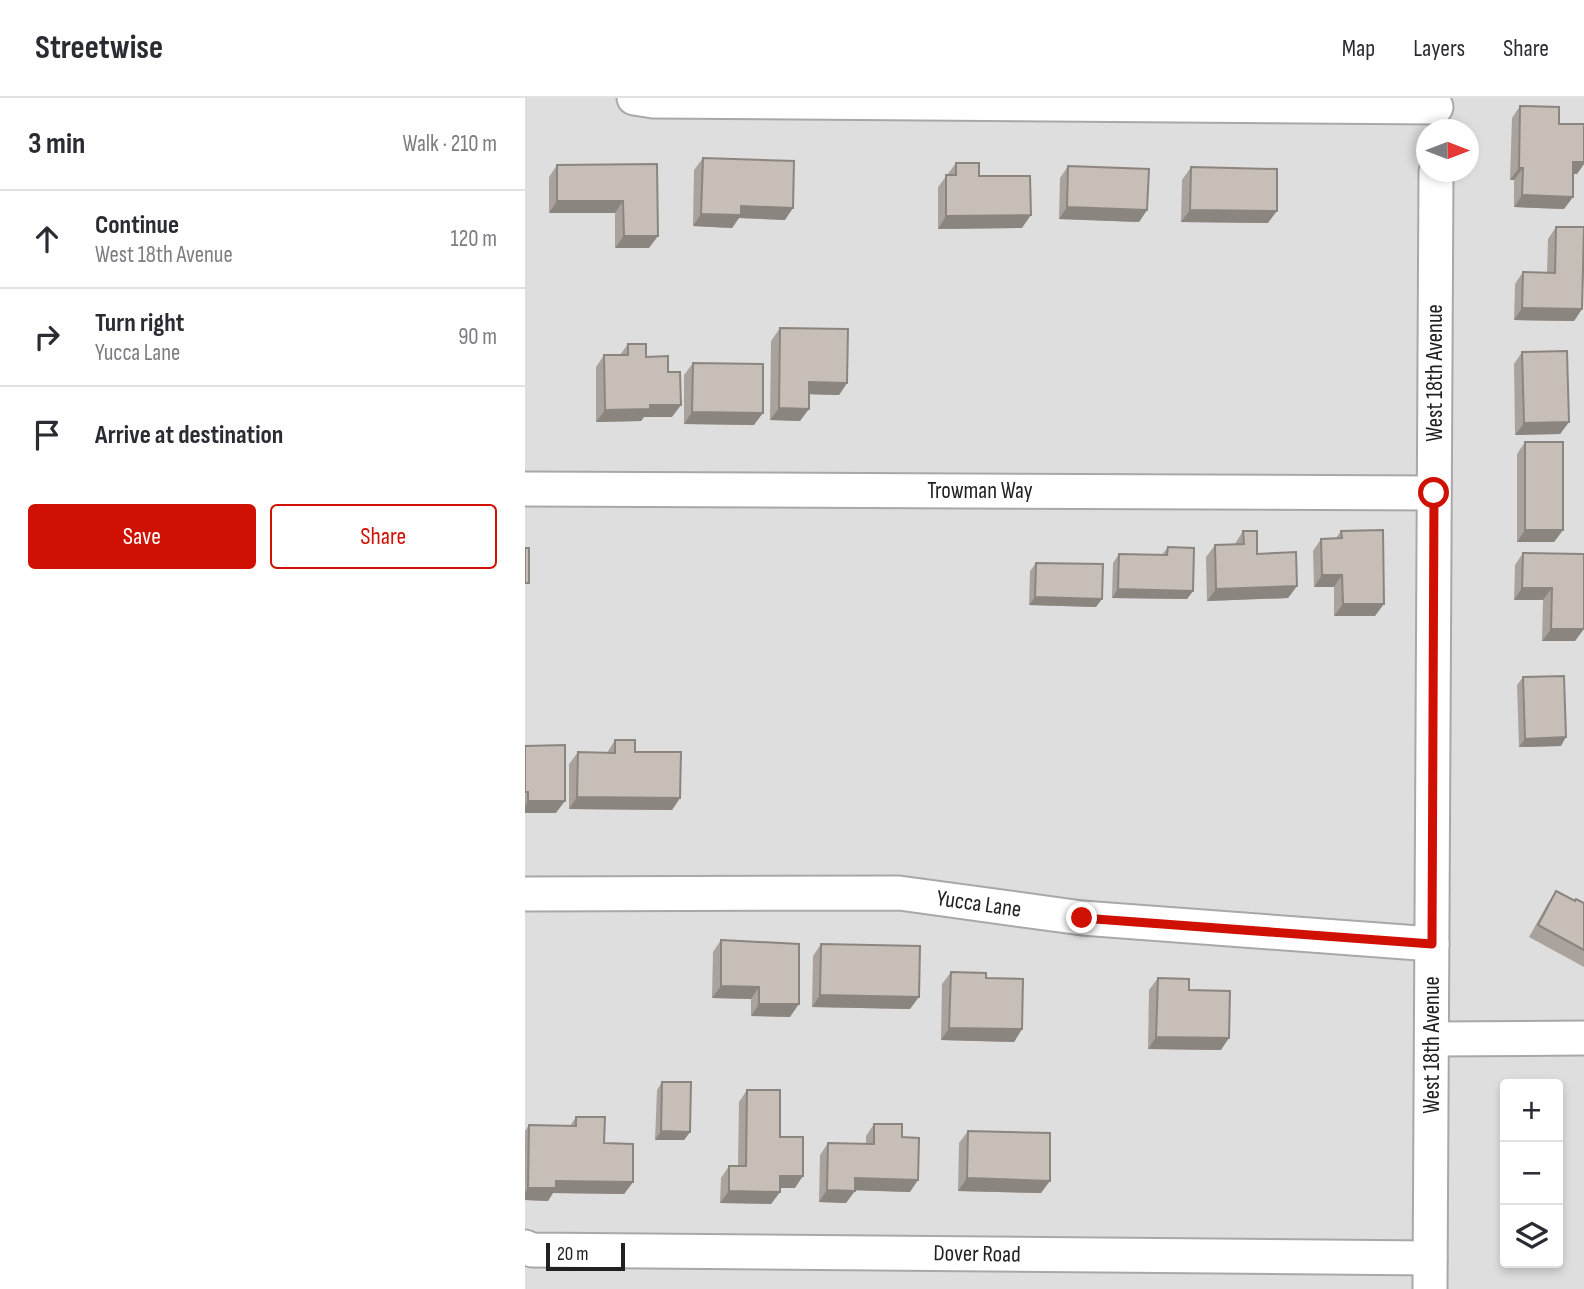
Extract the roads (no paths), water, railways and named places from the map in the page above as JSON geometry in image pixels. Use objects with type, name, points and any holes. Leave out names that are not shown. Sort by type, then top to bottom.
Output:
[{"type":"street","points":[[634,98],[653,101],[1436,111]]},
{"type":"street","name":"West 18th Avenue","points":[[1430,1274],[1436,182]]},
{"type":"street","name":"Trowman Way","points":[[525,489],[1434,493]]},
{"type":"street","name":"Yucca Lane","points":[[525,894],[899,893],[1082,918],[1432,944]]},
{"type":"street","points":[[1432,1039],[1584,1038]]},
{"type":"street","name":"Dover Road","points":[[525,1247],[546,1250],[1430,1274]]}]
